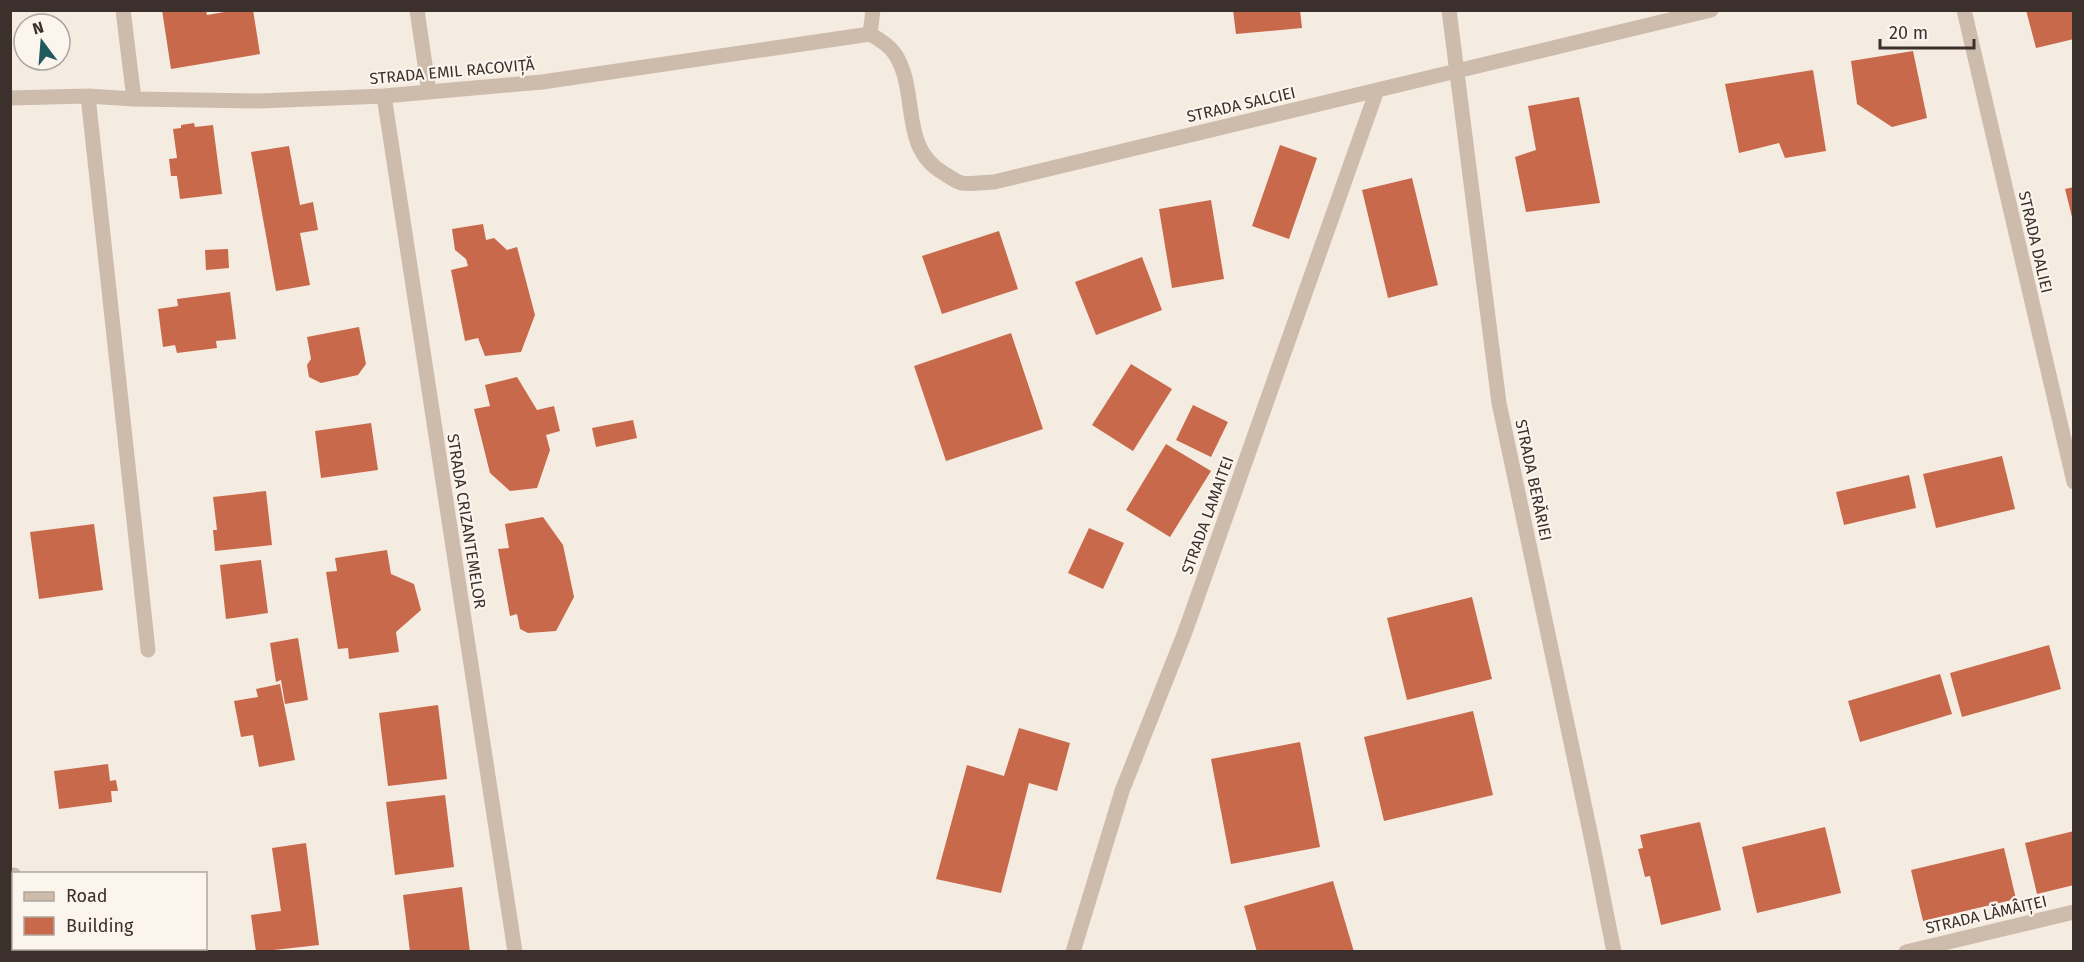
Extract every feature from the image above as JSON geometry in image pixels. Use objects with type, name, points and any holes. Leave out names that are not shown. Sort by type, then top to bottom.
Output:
[{"type":"street","points":[[123,10],[135,99]]},
{"type":"street","points":[[417,10],[429,92]]},
{"type":"street","points":[[870,33],[873,10]]},
{"type":"street","name":"STRADA BERĂRIEI","points":[[1449,10],[1499,403],[1614,951]]},
{"type":"street","name":"STRADA SALCIEI","points":[[870,33],[894,52],[902,68],[907,86],[911,120],[918,144],[932,167],[961,183],[994,182],[1711,10]]},
{"type":"street","name":"STRADA DALIEI","points":[[1964,10],[2073,482]]},
{"type":"street","name":"STRADA EMIL RACOVIȚĂ","points":[[10,98],[88,96],[259,101],[384,96],[542,82],[870,33]]},
{"type":"street","name":"STRADA LAMAITEI","points":[[1072,951],[1122,790],[1185,632],[1377,90]]},
{"type":"street","points":[[88,96],[148,650]]},
{"type":"street","name":"STRADA CRIZANTEMELOR","points":[[384,96],[515,951]]},
{"type":"street","name":"STRADA LĂMÂIȚEI","points":[[1906,951],[2073,912]]},
{"type":"building","points":[[162,10],[206,10],[207,15],[236,10],[253,10],[260,54],[171,69]]},
{"type":"building","points":[[1233,10],[1300,10],[1302,28],[1236,34]]},
{"type":"building","points":[[2026,10],[2074,10],[2074,39],[2036,48]]},
{"type":"building","points":[[1913,51],[1927,118],[1892,127],[1857,104],[1851,61]]},
{"type":"building","points":[[1813,70],[1826,151],[1785,158],[1779,143],[1739,153],[1725,84]]},
{"type":"building","points":[[1579,97],[1600,203],[1526,212],[1515,157],[1536,150],[1528,106]]},
{"type":"building","points":[[194,123],[195,127],[213,125],[222,194],[180,199],[177,176],[171,176],[169,159],[177,158],[173,129]]},
{"type":"building","points":[[1280,145],[1317,158],[1289,239],[1252,226]]},
{"type":"building","points":[[289,146],[300,205],[313,202],[318,230],[300,233],[310,285],[276,291],[251,152]]},
{"type":"building","points":[[1412,178],[1438,285],[1388,298],[1362,190]]},
{"type":"building","points":[[2074,187],[2074,220],[2073,221],[2065,189]]},
{"type":"building","points":[[1211,200],[1224,279],[1172,288],[1159,209]]},
{"type":"building","points":[[483,224],[486,240],[494,238],[507,250],[517,247],[535,315],[521,352],[485,356],[478,338],[465,341],[451,270],[468,266],[466,259],[455,250],[452,229]]},
{"type":"building","points":[[999,231],[1018,289],[942,314],[922,256]]},
{"type":"building","points":[[228,249],[229,268],[206,270],[205,250]]},
{"type":"building","points":[[1142,257],[1162,310],[1096,335],[1075,282]]},
{"type":"building","points":[[230,292],[236,339],[216,341],[217,348],[177,353],[175,345],[163,347],[158,309],[178,306],[177,299]]},
{"type":"building","points":[[359,327],[366,364],[358,375],[321,383],[309,377],[307,365],[311,359],[307,337]]},
{"type":"building","points":[[1011,333],[1043,429],[946,461],[914,366]]},
{"type":"building","points":[[1131,364],[1172,389],[1133,451],[1092,425]]},
{"type":"building","points":[[517,377],[537,410],[554,406],[560,431],[546,435],[550,450],[537,488],[510,491],[490,473],[474,409],[490,406],[485,385]]},
{"type":"building","points":[[1193,405],[1228,422],[1211,457],[1176,440]]},
{"type":"building","points":[[633,420],[637,438],[596,447],[592,428]]},
{"type":"building","points":[[371,423],[378,470],[321,478],[315,431]]},
{"type":"building","points":[[1166,444],[1211,471],[1170,537],[1126,510]]},
{"type":"building","points":[[2002,456],[2015,509],[1936,528],[1923,474]]},
{"type":"building","points":[[1909,475],[1916,508],[1844,525],[1836,492]]},
{"type":"building","points":[[266,491],[272,545],[215,551],[213,530],[217,530],[213,497]]},
{"type":"building","points":[[543,517],[563,545],[574,597],[556,631],[528,633],[520,629],[517,614],[510,616],[498,549],[509,548],[505,524]]},
{"type":"building","points":[[94,524],[103,590],[39,599],[30,532]]},
{"type":"building","points":[[1089,528],[1124,543],[1103,589],[1068,573]]},
{"type":"building","points":[[387,550],[391,574],[414,584],[421,610],[396,632],[399,652],[349,659],[348,648],[338,649],[326,572],[337,571],[335,558]]},
{"type":"building","points":[[261,560],[268,613],[226,619],[220,565]]},
{"type":"building","points":[[1472,597],[1492,679],[1407,700],[1387,618]]},
{"type":"building","points":[[298,638],[308,700],[285,704],[281,680],[276,682],[270,643]]},
{"type":"building","points":[[2049,645],[2061,689],[1962,717],[1950,673]]},
{"type":"building","points":[[1940,674],[1952,714],[1860,742],[1848,701]]},
{"type":"building","points":[[280,684],[295,760],[259,767],[253,735],[241,737],[234,701],[258,697],[256,689]]},
{"type":"building","points":[[438,705],[447,779],[388,786],[379,713]]},
{"type":"building","points":[[1473,711],[1493,795],[1384,821],[1364,737]]},
{"type":"building","points":[[1019,728],[1070,743],[1057,791],[1029,783],[1001,893],[936,879],[967,765],[1004,776]]},
{"type":"building","points":[[1300,742],[1320,847],[1231,864],[1211,759]]},
{"type":"building","points":[[108,764],[110,781],[116,780],[118,791],[111,791],[112,802],[59,809],[54,771]]},
{"type":"building","points":[[445,795],[454,867],[395,875],[386,802]]},
{"type":"building","points":[[1700,822],[1721,910],[1661,925],[1650,876],[1645,877],[1638,849],[1643,848],[1640,835]]},
{"type":"building","points":[[1825,827],[1841,893],[1757,913],[1742,847]]},
{"type":"building","points":[[2074,831],[2074,885],[2037,894],[2025,843]]},
{"type":"building","points":[[306,843],[319,945],[256,952],[251,915],[281,911],[272,848]]},
{"type":"building","points":[[2004,848],[2016,899],[1923,921],[1911,870]]},
{"type":"building","points":[[1333,881],[1354,952],[1257,952],[1244,906]]},
{"type":"building","points":[[462,887],[470,952],[410,952],[403,895]]}]
